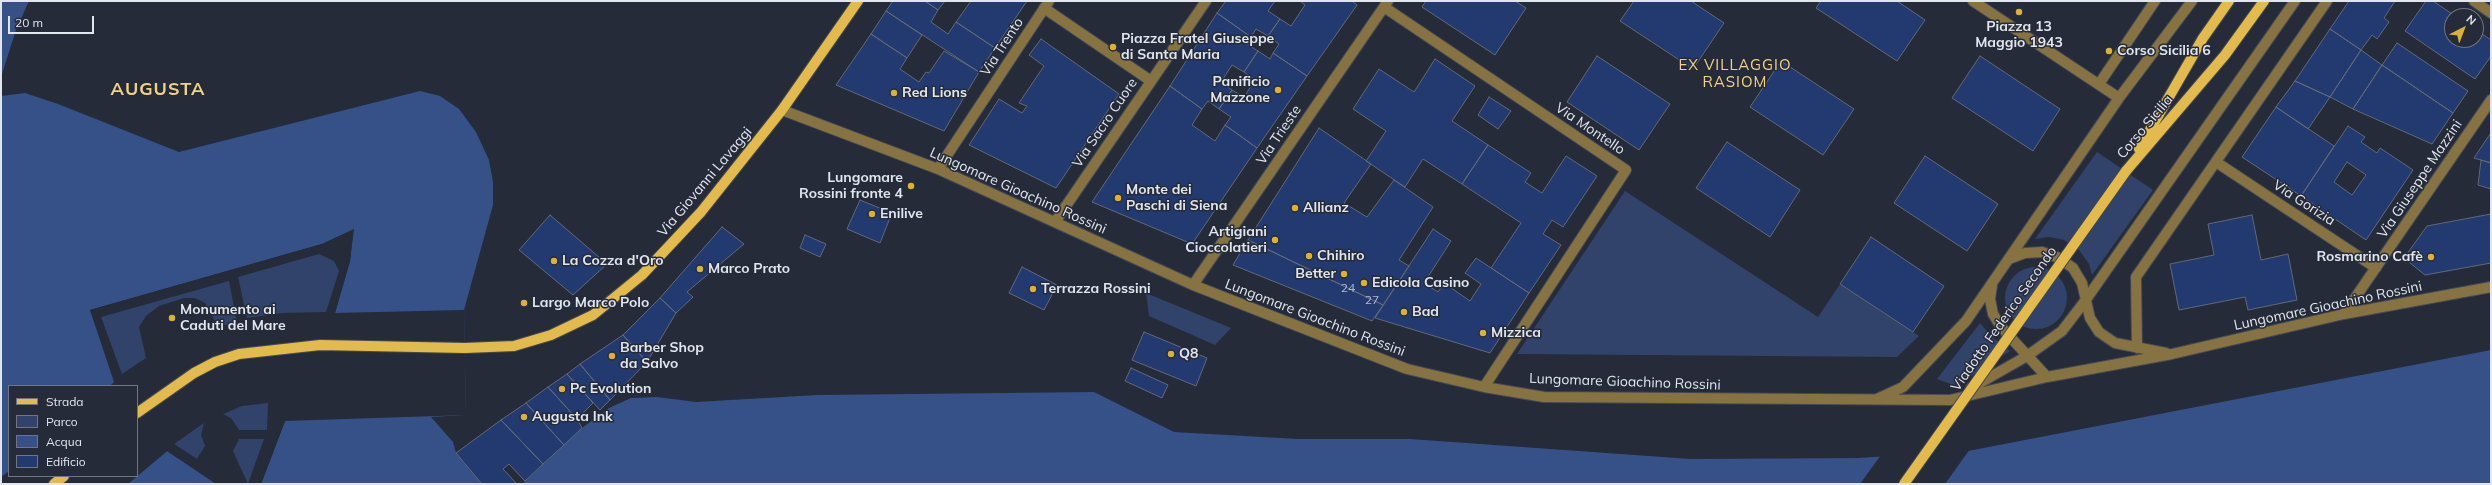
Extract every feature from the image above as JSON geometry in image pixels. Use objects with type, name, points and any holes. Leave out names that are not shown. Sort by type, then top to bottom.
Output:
[{"type":"main road","name":"Via Giovanni Lavaggi","points":[[138,412],[194,373],[215,362],[239,354],[320,345],[465,348],[514,346],[551,335],[593,315],[642,275],[687,229],[782,110],[858,1]]},
{"type":"main road","name":"Corso Sicilia","points":[[2126,171],[2203,38],[2229,1]]},
{"type":"main road","name":"Corso Sicilia","points":[[2126,171],[2226,55],[2264,1]]},
{"type":"main road","name":"Viadotto Federico Secondo","points":[[1904,484],[2126,171]]},
{"type":"main road","points":[[54,484],[63,477]]},
{"type":"street","name":"Via Sacro Cuore","points":[[1055,222],[1206,1]]},
{"type":"street","points":[[1973,1],[2120,98]]},
{"type":"street","points":[[2099,84],[2155,1]]},
{"type":"street","points":[[1873,401],[1902,386],[1922,369],[1966,321],[2120,98],[2192,1]]},
{"type":"street","points":[[1950,400],[2027,356],[2062,331],[2085,301],[2295,1]]},
{"type":"street","points":[[2137,348],[2136,277],[2327,1]]},
{"type":"street","points":[[2474,1],[2491,13]]},
{"type":"street","name":"Via Trieste","points":[[1193,285],[1386,4]]},
{"type":"street","name":"Via Montello","points":[[1386,4],[1626,170],[1484,387]]},
{"type":"street","points":[[1046,5],[1151,81]]},
{"type":"street","name":"Via Trento","points":[[938,169],[1046,5]]},
{"type":"street","name":"Via Giuseppe Mazzini","points":[[2344,314],[2491,100]]},
{"type":"street","name":"Lungomare Gioachino Rossini","points":[[782,110],[938,169],[1193,285],[1408,369],[1484,387],[1544,397],[1873,401],[1950,400],[2048,378],[2172,354],[2344,314],[2491,287]]},
{"type":"street","name":"Via Gorizia","points":[[2216,162],[2376,268]]},
{"type":"street","points":[[2009,260],[2025,253],[2042,252],[2059,258],[2073,268],[2082,284],[2090,318],[2100,332],[2115,343],[2172,354]]},
{"type":"street","points":[[1992,283],[1990,298],[1993,314],[2001,327],[2048,378]]},
{"type":"green space","points":[[2097,152],[2153,190],[2092,275],[2089,264],[2079,250],[2064,240],[2049,237],[2035,239]]},
{"type":"green space","points":[[1625,191],[1818,317],[1840,284],[1919,336],[1897,357],[1517,354]]},
{"type":"green space","points":[[319,254],[334,261],[339,271],[326,312],[282,313],[247,318],[238,277]]},
{"type":"green space","points":[[2036,267],[2048,269],[2058,276],[2065,286],[2067,298],[2065,310],[2058,320],[2048,327],[2036,329],[2024,327],[2014,320],[2007,310],[2005,298],[2007,286],[2014,276],[2024,269]]},
{"type":"green space","points":[[229,281],[237,322],[218,327],[205,303],[195,298],[184,298],[159,306],[146,316],[139,327],[146,358],[122,374],[101,317]]},
{"type":"green space","points":[[1146,293],[1231,328],[1215,345],[1149,316]]},
{"type":"green space","points":[[1980,323],[1991,336],[2010,351],[1956,386],[1937,379]]},
{"type":"green space","points":[[268,403],[267,430],[239,430],[231,418],[223,414],[242,406]]},
{"type":"green space","points":[[204,423],[201,435],[205,446],[197,459],[174,444]]},
{"type":"green space","points":[[239,439],[264,439],[248,484],[233,451]]},
{"type":"water","points":[[1,1],[29,1],[16,30],[1,77]]},
{"type":"water","points":[[420,91],[440,96],[459,109],[476,132],[489,160],[493,182],[493,205],[464,310],[466,415],[431,417],[453,442],[456,453],[482,484],[261,484],[285,421],[335,313],[350,261],[353,230],[322,244],[90,310],[118,385],[8,385],[8,477],[138,477],[138,475],[167,451],[216,484],[1,484],[1,96],[25,93],[58,104],[179,152]]},
{"type":"water","points":[[2491,350],[2491,484],[522,484],[582,428],[609,408],[631,398],[657,397],[696,402],[817,395],[1094,392],[1174,432],[1298,439],[1410,439],[1691,459],[1858,458],[1968,451]]},
{"type":"pier","points":[[354,229],[350,261],[335,313],[464,310],[466,415],[285,421],[261,484],[259,484],[295,392],[333,312],[348,261],[351,233],[322,246],[92,311],[120,385],[111,385],[114,382],[90,310],[322,244]]},
{"type":"pier","points":[[138,411],[169,449],[218,484],[167,451],[138,476]]},
{"type":"pier","points":[[1970,449],[1945,484],[1860,484],[1881,455]]},
{"type":"pier","points":[[8,472],[8,477],[136,477],[128,484],[1,484],[1,477]]},
{"type":"building","points":[[893,1],[925,1],[938,10],[931,22],[948,34],[956,22],[995,48],[979,72],[886,11]]},
{"type":"building","points":[[925,1],[945,1],[938,10]]},
{"type":"building","points":[[971,1],[1027,1],[995,48],[956,22]]},
{"type":"building","points":[[1226,1],[1275,1],[1268,11],[1280,19],[1268,36],[1256,29],[1251,37],[1217,13]]},
{"type":"building","points":[[1300,1],[1352,1],[1357,5],[1307,76],[1273,53],[1279,44],[1268,36],[1280,19],[1291,26],[1305,5]]},
{"type":"building","points":[[1426,1],[1515,1],[1526,8],[1495,55],[1422,7]]},
{"type":"building","points":[[1634,1],[1691,1],[1724,23],[1693,69],[1620,21]]},
{"type":"building","points":[[1821,1],[1897,1],[1925,20],[1897,61],[1816,8]]},
{"type":"building","points":[[2349,1],[2395,1],[2384,18],[2389,22],[2377,39],[2372,35],[2361,50],[2330,29]]},
{"type":"building","points":[[2426,1],[2433,1],[2444,8],[2444,48],[2484,48],[2484,35],[2491,40],[2491,56],[2475,79],[2405,31]]},
{"type":"building","points":[[886,11],[922,35],[907,58],[871,34]]},
{"type":"building","points":[[1217,13],[1251,37],[1247,44],[1258,51],[1244,72],[1232,65],[1221,82],[1232,90],[1219,109],[1208,101],[1202,109],[1170,86]]},
{"type":"building","points":[[2330,29],[2361,50],[2330,97],[2295,81]]},
{"type":"building","points":[[871,34],[907,58],[900,69],[919,82],[926,72],[929,73],[944,51],[979,72],[944,131],[836,85]]},
{"type":"building","points":[[1041,39],[1119,94],[1056,188],[969,145],[999,99],[1022,113],[1027,106],[1019,103],[1044,66],[1029,55]]},
{"type":"building","points":[[2397,43],[2468,91],[2453,113],[2382,65]]},
{"type":"building","points":[[2361,50],[2382,65],[2353,109],[2330,97]]},
{"type":"building","points":[[1258,51],[1270,59],[1273,53],[1307,76],[1257,148],[1225,125],[1231,117],[1219,109],[1232,90],[1244,97],[1255,80],[1244,72]]},
{"type":"building","points":[[1597,56],[1670,104],[1639,150],[1567,102]]},
{"type":"building","points":[[1980,56],[2060,109],[2033,151],[1952,98]]},
{"type":"building","points":[[1435,59],[1475,86],[1452,121],[1488,145],[1462,184],[1423,159],[1405,187],[1366,161],[1386,131],[1353,109],[1379,69],[1414,92]]},
{"type":"building","points":[[1781,61],[1854,109],[1823,155],[1750,107]]},
{"type":"building","points":[[2382,65],[2453,113],[2432,144],[2353,109]]},
{"type":"building","points":[[2295,81],[2330,97],[2308,129],[2276,107]]},
{"type":"building","points":[[1170,86],[1202,109],[1192,125],[1215,141],[1225,125],[1257,148],[1192,244],[1092,202]]},
{"type":"building","points":[[1489,97],[1511,111],[1498,129],[1478,115]]},
{"type":"building","points":[[2276,107],[2334,146],[2301,196],[2242,157]]},
{"type":"building","points":[[2348,126],[2365,137],[2361,142],[2377,153],[2380,148],[2413,170],[2366,240],[2301,196]],"holes":[[[2347,162],[2366,175],[2352,195],[2334,182]]]},
{"type":"building","points":[[1319,128],[1371,164],[1344,203],[1367,217],[1394,180],[1433,207],[1399,260],[1409,266],[1383,305],[1248,240]]},
{"type":"building","points":[[2491,133],[2491,163],[2474,158],[2488,137]]},
{"type":"building","points":[[1727,142],[1800,190],[1770,237],[1696,188]]},
{"type":"building","points":[[1488,145],[1531,173],[1525,182],[1542,193],[1566,156],[1597,176],[1563,227],[1552,220],[1543,234],[1561,245],[1529,293],[1491,268],[1521,223],[1462,184]]},
{"type":"building","points":[[1925,156],[1998,204],[1967,251],[1894,203]]},
{"type":"building","points":[[2481,160],[2491,163],[2491,189],[2478,185]]},
{"type":"building","points":[[860,200],[892,213],[880,243],[847,229]]},
{"type":"building","points":[[2491,214],[2491,263],[2425,275],[2404,258],[2427,226]]},
{"type":"building","points":[[550,215],[607,264],[573,295],[519,250]]},
{"type":"building","points":[[2252,215],[2261,260],[2288,254],[2297,300],[2248,310],[2245,297],[2179,310],[2170,264],[2214,255],[2208,224]]},
{"type":"building","name":"Marco Prato","points":[[722,227],[744,244],[687,292],[693,297],[676,313],[660,298]]},
{"type":"building","points":[[1433,229],[1451,241],[1424,283],[1438,292],[1444,283],[1470,301],[1481,284],[1465,273],[1476,258],[1529,293],[1490,353],[1375,318]]},
{"type":"building","points":[[805,235],[826,244],[820,257],[800,248]]},
{"type":"building","points":[[1871,237],[1944,286],[1913,332],[1840,284]]},
{"type":"building","points":[[1248,240],[1383,305],[1372,321],[1233,265]]},
{"type":"building","name":"Terrazza Rossini","points":[[1022,267],[1057,285],[1044,310],[1009,293]]},
{"type":"building","points":[[660,298],[676,313],[647,362],[623,335]]},
{"type":"building","points":[[1144,332],[1207,358],[1196,386],[1132,360]]},
{"type":"building","points":[[623,335],[647,362],[610,400],[580,364]]},
{"type":"building","points":[[580,364],[610,400],[600,410],[567,374]]},
{"type":"building","points":[[1131,368],[1168,385],[1162,398],[1125,381]]},
{"type":"building","points":[[567,374],[593,403],[577,419],[548,387]]},
{"type":"building","points":[[548,387],[577,419],[582,428],[564,445],[526,403]]},
{"type":"building","points":[[526,403],[564,445],[543,464],[501,420]]},
{"type":"building","points":[[501,420],[543,464],[525,481],[509,464],[503,469],[517,484],[482,484],[456,453]]},
{"type":"place","name":"Piazza 13 Maggio 1943","points":[[2019,12]]},
{"type":"place","name":"Piazza Fratel Giuseppe di Santa Maria","points":[[1113,47]]},
{"type":"place","name":"Corso Sicilia 6","points":[[2109,51]]},
{"type":"place","name":"Panificio Mazzone","points":[[1278,90]]},
{"type":"place","name":"Red Lions","points":[[894,93]]},
{"type":"place","name":"Lungomare Rossini fronte 4","points":[[911,186]]},
{"type":"place","name":"Monte dei Paschi di Siena","points":[[1118,198]]},
{"type":"place","name":"Allianz","points":[[1295,208]]},
{"type":"place","name":"Enilive","points":[[872,214]]},
{"type":"place","name":"Artigiani Cioccolatieri","points":[[1275,240]]},
{"type":"place","name":"Chihiro","points":[[1309,256]]},
{"type":"place","name":"Rosmarino Cafè","points":[[2431,257]]},
{"type":"place","name":"La Cozza d'Oro","points":[[554,261]]},
{"type":"place","name":"Marco Prato","points":[[700,269]]},
{"type":"place","name":"Better","points":[[1344,274]]},
{"type":"place","name":"Edicola Casino","points":[[1364,283]]},
{"type":"place","name":"Terrazza Rossini","points":[[1033,289]]},
{"type":"place","name":"Largo Marco Polo","points":[[524,303]]},
{"type":"place","name":"Bad","points":[[1404,312]]},
{"type":"place","name":"Monumento ai Caduti del Mare","points":[[172,318]]},
{"type":"place","name":"Mizzica","points":[[1483,333]]},
{"type":"place","name":"Q8","points":[[1171,354]]},
{"type":"place","name":"Barber Shop da Salvo","points":[[612,356]]},
{"type":"place","name":"Pc Evolution","points":[[562,389]]},
{"type":"place","name":"Augusta Ink","points":[[524,417]]},
{"type":"district","name":"EX VILLAGGIO RASIOM","points":[[1735,74]]},
{"type":"district","name":"AUGUSTA","points":[[158,90]]}]
